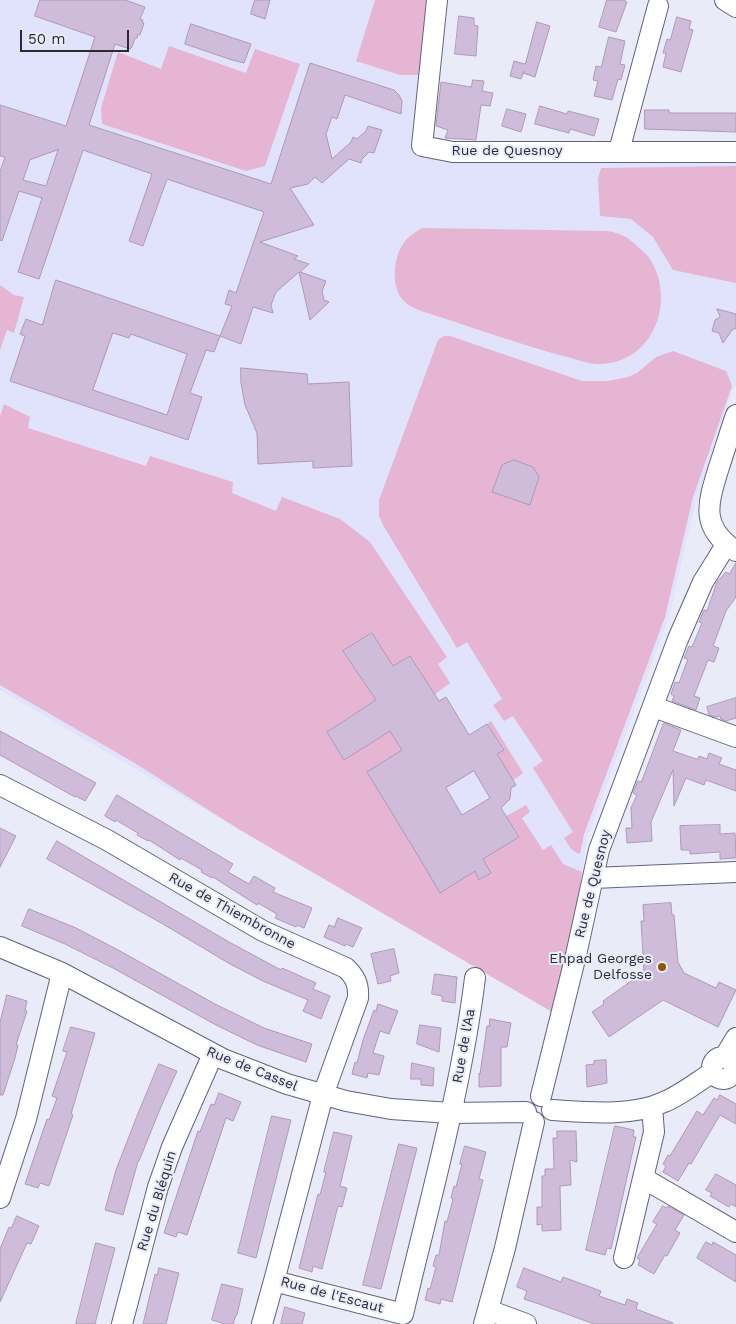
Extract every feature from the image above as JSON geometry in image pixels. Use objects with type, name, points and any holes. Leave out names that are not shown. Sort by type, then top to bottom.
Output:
[{"type":"street","name":"Rue de Quesnoy","points":[[437,0],[422,146],[453,152],[736,152]]},
{"type":"street","points":[[725,0],[736,7]]},
{"type":"street","points":[[619,152],[658,6]]},
{"type":"street","name":"Rue de Quesnoy","points":[[546,1103],[576,954],[606,830],[678,639],[696,597],[731,548],[714,528],[709,504],[736,415]]},
{"type":"street","points":[[654,706],[736,737]]},
{"type":"street","name":"Rue de Thiembronne","points":[[0,785],[107,840],[263,931],[346,968],[358,984],[358,998],[323,1095]]},
{"type":"street","points":[[593,878],[736,872]]},
{"type":"street","name":"Rue de Cassel","points":[[0,946],[62,973],[213,1054],[268,1078],[346,1101],[391,1109],[530,1117]]},
{"type":"street","points":[[0,1198],[26,1119],[62,973]]},
{"type":"street","name":"Rue de l'Aa","points":[[451,1113],[475,978]]},
{"type":"street","points":[[526,1324],[486,1317],[505,1248],[530,1117],[526,1108],[529,1100],[533,1097],[546,1103],[622,1111],[652,1107],[726,1072],[736,1038]]},
{"type":"street","name":"Rue du Bléquin","points":[[122,1324],[158,1187],[172,1147],[213,1054]]},
{"type":"street","name":"Rue de l'Escaut","points":[[323,1095],[274,1281],[403,1314],[451,1113]]},
{"type":"street","points":[[624,1258],[654,1128],[652,1107]]},
{"type":"street","points":[[643,1178],[736,1232]]},
{"type":"street","points":[[262,1324],[274,1281]]},
{"type":"shaded area","points":[[0,0],[430,0],[416,152],[736,161],[736,383],[724,413],[694,509],[669,617],[587,838],[575,921],[552,1012],[0,690]]},
{"type":"shaded area","points":[[375,0],[430,0],[423,75],[400,75],[356,61]]},
{"type":"shaded area","points":[[169,46],[246,73],[255,49],[300,64],[265,166],[246,171],[102,124],[101,108],[118,52],[161,69]]},
{"type":"shaded area","points":[[736,166],[736,283],[673,270],[653,237],[631,219],[600,216],[598,179],[601,168]]},
{"type":"shaded area","points":[[422,228],[607,231],[620,234],[648,256],[657,273],[661,291],[660,309],[656,326],[647,341],[634,353],[619,361],[596,364],[527,346],[421,311],[408,305],[398,293],[395,269],[396,260],[402,246],[409,237]]},
{"type":"shaded area","points":[[0,285],[14,295],[24,297],[14,333],[7,330],[0,350]]},
{"type":"shaded area","points":[[444,336],[450,336],[582,381],[608,381],[628,377],[637,373],[656,357],[673,351],[726,371],[732,386],[693,497],[665,617],[584,834],[580,854],[572,850],[564,838],[573,832],[533,768],[543,761],[513,716],[504,721],[493,705],[502,699],[467,642],[457,648],[379,516],[379,500],[438,340]]},
{"type":"shaded area","points":[[4,404],[30,417],[28,428],[146,466],[150,456],[233,482],[232,493],[276,511],[282,497],[340,519],[370,542],[447,657],[438,664],[450,683],[434,695],[389,669],[388,658],[372,633],[343,651],[376,700],[327,732],[344,760],[390,731],[402,750],[368,772],[440,892],[475,871],[480,880],[491,873],[483,859],[519,836],[512,825],[503,818],[526,805],[530,812],[522,818],[543,850],[551,845],[563,864],[582,872],[575,921],[552,1012],[240,830],[133,762],[0,685],[0,416]]},
{"type":"shaded area","points":[[491,721],[523,773],[513,780],[497,754],[504,749],[487,724]]},
{"type":"building","points":[[40,0],[125,0],[145,7],[140,19],[144,23],[140,35],[138,34],[137,38],[135,38],[132,47],[130,49],[115,44],[89,125],[271,184],[310,63],[394,90],[402,101],[401,114],[345,95],[337,119],[332,117],[326,134],[332,159],[351,142],[353,137],[357,139],[366,131],[368,126],[382,130],[374,153],[369,152],[362,159],[361,163],[349,159],[322,183],[315,177],[308,184],[290,188],[314,225],[260,242],[298,256],[294,259],[309,264],[300,272],[326,281],[322,291],[324,300],[329,302],[310,320],[299,272],[276,292],[271,305],[273,313],[253,307],[241,344],[220,336],[232,306],[225,304],[229,290],[236,293],[264,212],[167,179],[143,246],[129,241],[152,174],[83,150],[39,279],[18,272],[42,198],[19,191],[2,241],[0,240],[0,172],[5,157],[0,156],[0,105],[66,126],[95,37],[35,16]],"holes":[[[58,150],[46,186],[23,180],[30,160]]]},
{"type":"building","points":[[255,0],[270,0],[265,19],[251,14]]},
{"type":"building","points":[[607,0],[625,0],[627,2],[616,32],[599,27]]},
{"type":"building","points":[[459,16],[474,18],[474,25],[478,26],[476,56],[455,54]]},
{"type":"building","points":[[677,17],[691,21],[689,29],[693,30],[681,72],[663,67],[666,53],[663,53],[667,39],[670,40]]},
{"type":"building","points":[[537,22],[550,26],[535,77],[523,73],[521,79],[510,76],[514,61],[525,64]]},
{"type":"building","points":[[191,24],[251,44],[244,63],[185,44]]},
{"type":"building","points":[[609,37],[625,41],[620,64],[625,65],[621,80],[618,79],[612,100],[594,96],[598,81],[593,80],[596,66],[601,67]]},
{"type":"building","points":[[473,80],[484,81],[482,91],[493,93],[490,106],[481,105],[476,140],[445,138],[448,130],[436,126],[441,82],[471,87]]},
{"type":"building","points":[[540,106],[567,114],[568,111],[599,119],[594,136],[570,129],[569,133],[535,124]]},
{"type":"building","points":[[507,109],[526,114],[521,132],[502,126]]},
{"type":"building","points":[[645,110],[669,110],[669,113],[736,113],[736,132],[645,129]]},
{"type":"building","points":[[56,280],[220,336],[214,352],[206,350],[190,393],[202,397],[188,440],[10,381],[25,336],[20,334],[26,319],[42,325]],"holes":[[[113,333],[129,338],[131,334],[187,354],[167,415],[93,390]]]},
{"type":"building","points":[[717,309],[736,314],[736,328],[732,330],[723,343],[719,333],[712,331],[715,320],[720,317]]},
{"type":"building","points":[[241,368],[307,374],[308,384],[349,382],[352,466],[313,468],[313,461],[258,464],[257,433],[245,405],[241,383]]},
{"type":"building","points":[[514,460],[533,467],[539,477],[530,505],[492,492],[502,465]]},
{"type":"building","points":[[736,563],[736,597],[726,611],[713,646],[719,648],[714,662],[708,660],[694,696],[700,698],[696,710],[672,701],[674,696],[671,694],[675,682],[679,683],[688,659],[684,658],[689,646],[692,647],[702,623],[699,622],[704,610],[707,611],[717,582],[726,572],[729,574]]},
{"type":"building","points":[[372,633],[393,666],[410,656],[439,701],[446,697],[469,735],[487,724],[504,750],[497,754],[516,785],[511,788],[510,799],[501,808],[519,837],[483,859],[491,873],[479,880],[475,871],[440,893],[367,772],[402,750],[390,731],[344,760],[327,732],[376,700],[343,651]],"holes":[[[474,771],[490,798],[462,815],[446,788]]]},
{"type":"building","points":[[736,698],[736,718],[726,721],[721,719],[720,716],[709,715],[707,707]]},
{"type":"building","points":[[664,723],[681,730],[673,751],[696,759],[699,756],[707,759],[709,753],[722,758],[719,764],[736,770],[736,791],[706,780],[704,785],[686,778],[674,806],[673,770],[651,822],[652,841],[627,843],[626,828],[632,828],[631,808],[637,795],[633,793],[638,781],[641,782]]},
{"type":"building","points":[[0,731],[96,783],[85,801],[0,755]]},
{"type":"building","points":[[117,795],[233,864],[228,872],[249,884],[254,876],[275,888],[273,892],[312,908],[304,928],[297,925],[296,927],[275,918],[277,914],[258,903],[257,905],[213,877],[201,872],[202,870],[181,858],[180,860],[149,840],[137,835],[138,833],[116,820],[115,822],[105,816]]},
{"type":"building","points":[[720,825],[720,834],[735,833],[736,858],[720,859],[720,852],[690,854],[690,850],[681,850],[680,826]]},
{"type":"building","points":[[0,828],[16,836],[0,867]]},
{"type":"building","points":[[57,841],[229,942],[281,970],[282,968],[316,983],[313,989],[330,996],[321,1019],[303,1011],[308,1000],[263,981],[230,964],[47,859]]},
{"type":"building","name":"Ehpad Georges Delfosse","points":[[671,903],[672,915],[674,915],[678,962],[684,973],[716,988],[719,982],[736,990],[718,1027],[663,1000],[609,1037],[592,1012],[604,1004],[603,1001],[644,972],[641,921],[644,921],[643,905]]},
{"type":"building","points":[[29,909],[76,928],[215,1004],[264,1028],[312,1044],[306,1062],[257,1045],[216,1025],[113,968],[65,944],[22,926]]},
{"type":"building","points":[[338,918],[362,928],[353,947],[346,944],[345,946],[324,937],[329,925],[334,927]]},
{"type":"building","points":[[394,949],[399,973],[390,976],[391,981],[378,984],[371,954]]},
{"type":"building","points":[[435,974],[457,977],[455,1003],[442,1001],[442,996],[432,994]]},
{"type":"building","points":[[7,995],[27,1001],[25,1011],[27,1011],[16,1045],[18,1045],[15,1058],[3,1095],[0,1095],[0,1023]]},
{"type":"building","points":[[378,1004],[398,1011],[389,1034],[380,1031],[373,1053],[384,1056],[379,1075],[368,1073],[367,1078],[352,1074],[374,1010],[376,1011]]},
{"type":"building","points":[[490,1019],[511,1023],[507,1047],[501,1047],[501,1086],[479,1087],[479,1073],[487,1026],[489,1026]]},
{"type":"building","points":[[420,1025],[441,1028],[439,1052],[417,1044]]},
{"type":"building","points":[[71,1027],[95,1033],[71,1114],[73,1115],[49,1186],[40,1183],[38,1188],[25,1184],[47,1119],[49,1120],[57,1098],[52,1096],[67,1052],[63,1051]]},
{"type":"building","points":[[606,1060],[607,1083],[587,1087],[586,1065],[594,1064],[594,1061]]},
{"type":"building","points":[[412,1063],[434,1068],[433,1086],[421,1085],[421,1079],[411,1079]]},
{"type":"building","points":[[159,1064],[177,1071],[138,1161],[123,1215],[105,1210],[116,1170]]},
{"type":"building","points":[[219,1093],[241,1102],[233,1121],[226,1118],[187,1235],[178,1232],[176,1237],[164,1233],[198,1131],[200,1132],[211,1104],[214,1105]]},
{"type":"building","points":[[720,1095],[736,1104],[736,1124],[720,1115],[691,1164],[689,1163],[678,1181],[663,1172],[666,1166],[663,1164],[668,1155],[670,1156],[697,1111],[703,1115],[714,1098],[717,1100]]},
{"type":"building","points":[[272,1116],[291,1120],[256,1258],[238,1253]]},
{"type":"building","points":[[615,1126],[634,1130],[633,1137],[636,1137],[611,1249],[607,1248],[605,1255],[586,1250]]},
{"type":"building","points":[[557,1131],[576,1131],[577,1162],[570,1160],[571,1185],[560,1186],[561,1230],[542,1231],[542,1224],[537,1225],[537,1207],[542,1207],[542,1176],[545,1176],[545,1169],[554,1169],[553,1138],[557,1138]]},
{"type":"building","points":[[334,1132],[352,1136],[340,1186],[347,1188],[342,1207],[338,1206],[322,1269],[313,1266],[312,1272],[299,1268],[318,1194],[320,1195],[326,1172],[324,1172]]},
{"type":"building","points":[[399,1144],[417,1148],[381,1289],[363,1285]]},
{"type":"building","points":[[465,1146],[486,1152],[479,1179],[483,1180],[452,1302],[441,1299],[440,1304],[425,1300],[436,1267],[433,1266],[436,1255],[439,1255],[445,1221],[447,1222],[453,1199],[451,1198],[454,1186],[456,1187]]},
{"type":"building","points":[[716,1174],[736,1185],[736,1207],[731,1204],[729,1207],[710,1196],[712,1193],[706,1190]]},
{"type":"building","points":[[663,1206],[667,1208],[668,1206],[684,1215],[675,1230],[680,1233],[654,1274],[638,1265],[640,1260],[637,1258],[657,1224],[653,1222]]},
{"type":"building","points":[[17,1216],[39,1226],[31,1244],[27,1243],[0,1302],[0,1249],[9,1227],[11,1228]]},
{"type":"building","points":[[706,1242],[712,1245],[713,1242],[736,1255],[736,1282],[697,1258]]},
{"type":"building","points":[[96,1243],[115,1248],[95,1324],[76,1324]]},
{"type":"building","points":[[159,1268],[179,1273],[166,1324],[143,1324],[155,1274],[157,1275]]},
{"type":"building","points":[[524,1268],[561,1282],[563,1277],[601,1291],[599,1296],[625,1305],[627,1299],[638,1303],[636,1309],[673,1324],[594,1324],[524,1299],[527,1291],[517,1287]]},
{"type":"building","points":[[222,1284],[243,1289],[233,1324],[212,1320]]},
{"type":"building","points":[[285,1307],[305,1313],[302,1324],[281,1324]]},
{"type":"place","name":"Ehpad Georges Delfosse","points":[[662,967]]}]
